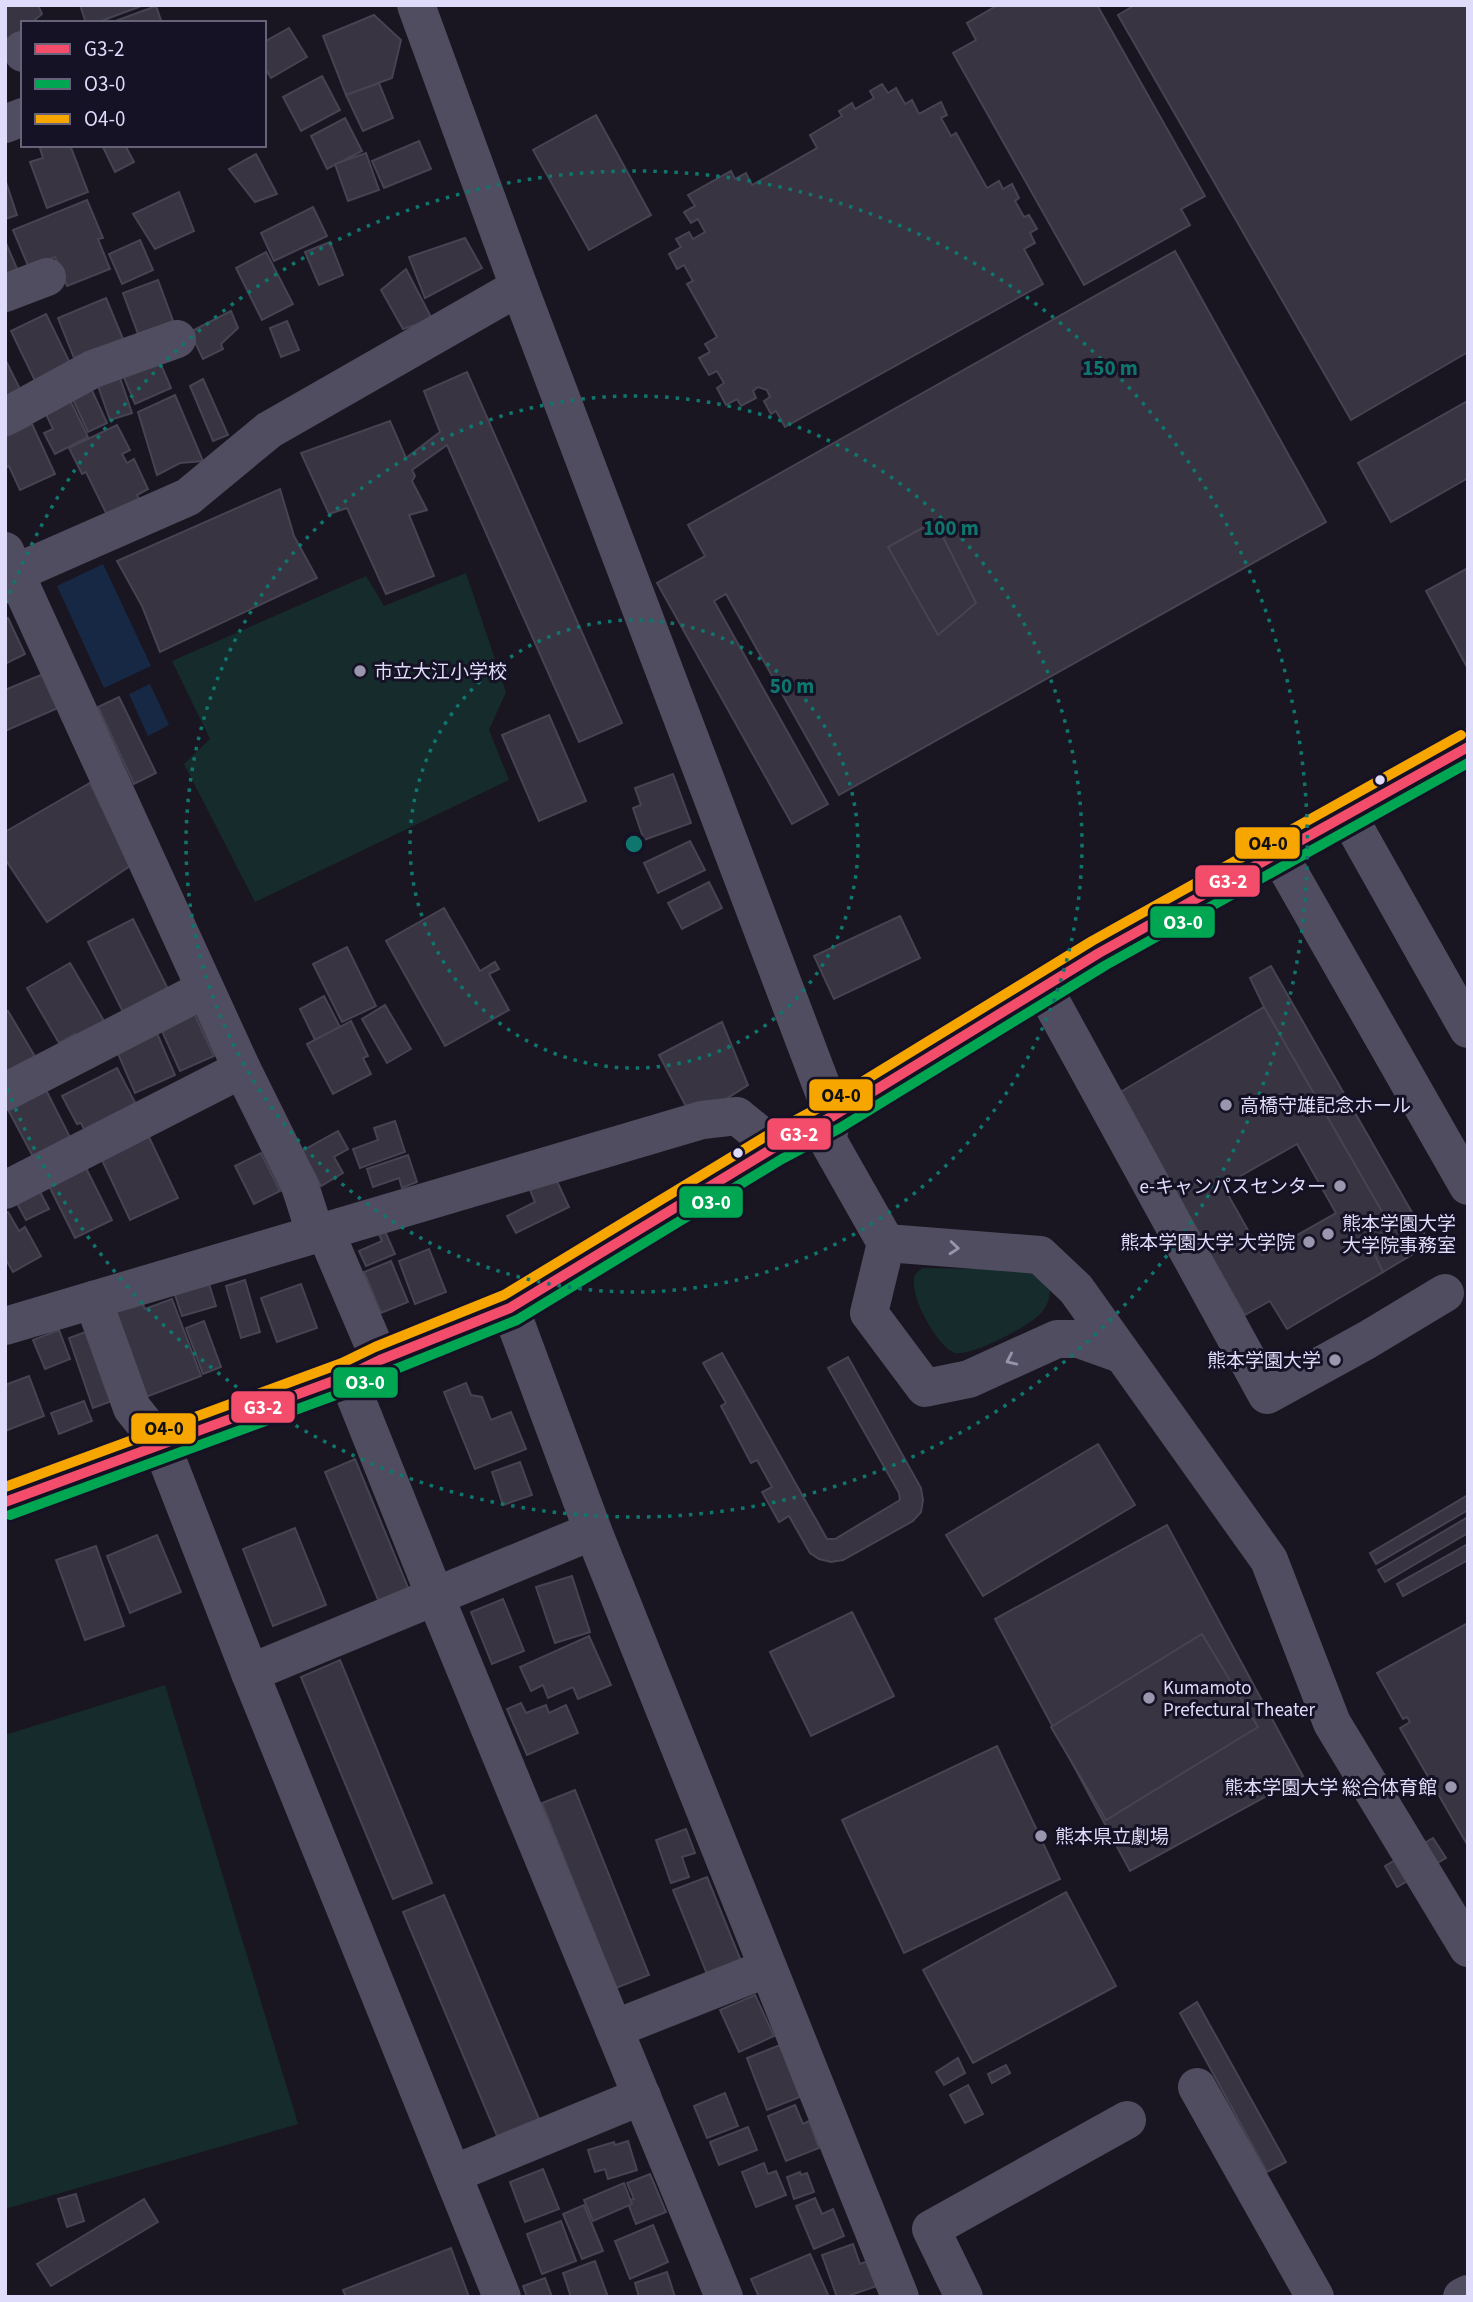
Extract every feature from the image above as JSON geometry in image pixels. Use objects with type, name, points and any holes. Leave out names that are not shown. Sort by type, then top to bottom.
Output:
[{"type":"street","points":[[416,5],[519,287],[833,1116],[828,1139],[886,1242],[869,1313],[925,1388],[969,1379],[1057,1339],[1079,1339],[1121,1354]]},
{"type":"street","points":[[5,293],[47,277]]},
{"type":"street","points":[[519,287],[269,430],[188,497],[8,558],[242,1069],[300,1186],[311,1220],[331,1245],[364,1368],[435,1597],[724,2297]]},
{"type":"street","points":[[5,417],[93,369],[177,339]]},
{"type":"street","points":[[5,1502],[364,1368],[510,1308],[775,1147],[833,1116],[1043,987],[1468,747]]},
{"type":"street","points":[[1347,814],[1468,1029]]},
{"type":"street","points":[[1278,853],[1468,1186]]},
{"type":"street","points":[[1043,987],[1267,1395],[1445,1293]]},
{"type":"street","points":[[5,1092],[205,989]]},
{"type":"street","points":[[5,1190],[242,1069]]},
{"type":"street","points":[[5,1326],[702,1120],[737,1116],[775,1147]]},
{"type":"street","points":[[886,1242],[1040,1255],[1076,1289],[1269,1560],[1332,1723],[1468,1948]]},
{"type":"street","points":[[1057,1339],[1064,1278]]},
{"type":"street","points":[[93,1300],[132,1408],[161,1444],[250,1673],[502,2297]]},
{"type":"street","points":[[510,1308],[593,1531],[900,2297]]},
{"type":"street","points":[[250,1673],[593,1531]]},
{"type":"street","points":[[614,2029],[768,1968]]},
{"type":"street","points":[[1197,2087],[1315,2297]]},
{"type":"street","points":[[453,2174],[642,2096]]},
{"type":"street","points":[[964,2297],[931,2229],[1127,2120]]},
{"type":"street","points":[[1462,2297],[1468,2294]]},
{"type":"green space","points":[[466,573],[506,692],[489,730],[509,780],[255,902],[184,764],[210,739],[172,661],[366,576],[384,606]]},
{"type":"green space","points":[[922,1268],[1033,1270],[1050,1282],[1049,1298],[1047,1305],[1036,1318],[1014,1332],[974,1350],[955,1353],[941,1342],[921,1310],[914,1280]]},
{"type":"green space","points":[[165,1685],[298,2124],[5,2209],[5,1735]]},
{"type":"water","points":[[103,564],[151,666],[104,688],[57,586]]},
{"type":"water","points":[[150,684],[169,725],[148,736],[129,694]]},
{"type":"building","points":[[5,5],[38,5],[42,14],[33,21],[21,21],[21,31],[8,41],[5,33]]},
{"type":"building","points":[[80,5],[144,5],[101,21],[85,21]]},
{"type":"building","points":[[998,5],[1097,5],[1205,196],[1181,209],[1190,225],[1084,285],[953,53],[976,40],[967,23]]},
{"type":"building","points":[[1135,5],[1468,5],[1468,352],[1351,420],[1118,15]]},
{"type":"building","points":[[156,6],[161,21],[115,21]]},
{"type":"building","points":[[374,15],[401,40],[392,78],[346,95],[323,36]]},
{"type":"building","points":[[289,28],[307,57],[271,78],[266,69],[266,41]]},
{"type":"building","points":[[322,76],[340,110],[301,131],[283,97]]},
{"type":"building","points":[[379,83],[393,118],[363,131],[346,95]]},
{"type":"building","points":[[882,84],[888,93],[896,88],[905,104],[912,100],[919,114],[941,102],[947,115],[941,118],[951,136],[956,133],[987,188],[999,181],[1003,189],[1012,184],[1019,198],[1015,201],[1024,217],[1029,215],[1037,229],[1030,233],[1035,243],[1024,249],[1043,284],[785,427],[776,411],[771,414],[764,401],[770,397],[767,390],[758,387],[753,391],[756,398],[741,406],[737,399],[726,405],[717,388],[724,383],[717,371],[709,375],[699,358],[710,352],[705,344],[717,337],[687,284],[693,281],[684,265],[677,269],[669,254],[681,247],[676,239],[689,232],[693,239],[705,232],[698,219],[691,223],[684,212],[695,206],[688,195],[731,171],[735,179],[746,173],[752,185],[817,148],[810,135],[842,116],[839,111],[852,103],[855,109],[874,98],[870,91]]},
{"type":"building","points":[[596,115],[651,215],[589,250],[533,150]]},
{"type":"building","points":[[345,118],[362,151],[327,169],[311,136]]},
{"type":"building","points":[[419,141],[431,169],[384,188],[372,161]]},
{"type":"building","points":[[40,147],[71,147],[88,192],[47,208],[30,162],[43,158]]},
{"type":"building","points":[[103,147],[126,147],[134,162],[115,172]]},
{"type":"building","points":[[366,153],[379,190],[348,201],[335,164]]},
{"type":"building","points":[[256,154],[277,194],[255,202],[229,169]]},
{"type":"building","points":[[5,179],[17,215],[5,219]]},
{"type":"building","points":[[179,192],[194,231],[155,249],[133,214]]},
{"type":"building","points":[[87,200],[103,238],[98,239],[110,269],[67,286],[55,257],[29,268],[13,230]]},
{"type":"building","points":[[313,207],[327,236],[274,261],[261,233]]},
{"type":"building","points":[[465,238],[482,268],[425,298],[409,257]]},
{"type":"building","points":[[140,240],[153,270],[122,284],[109,254]]},
{"type":"building","points":[[5,241],[18,271],[5,276]]},
{"type":"building","points":[[330,242],[343,275],[319,285],[305,252]]},
{"type":"building","points":[[1175,251],[1326,522],[839,795],[726,594],[714,601],[828,804],[792,824],[657,583],[705,556],[688,525]]},
{"type":"building","points":[[266,252],[293,304],[262,320],[236,268]]},
{"type":"building","points":[[406,269],[432,319],[403,329],[381,290]]},
{"type":"building","points":[[158,280],[176,329],[141,342],[123,293]]},
{"type":"building","points":[[106,298],[123,339],[74,358],[58,318]]},
{"type":"building","points":[[231,311],[238,328],[221,344],[223,349],[203,359],[190,332]]},
{"type":"building","points":[[46,314],[71,365],[36,383],[11,331]]},
{"type":"building","points":[[287,321],[299,350],[281,357],[270,328]]},
{"type":"building","points":[[5,359],[21,391],[5,399]]},
{"type":"building","points":[[159,360],[171,388],[135,404],[123,375]]},
{"type":"building","points":[[118,372],[132,413],[110,420],[96,380]]},
{"type":"building","points":[[467,372],[622,723],[579,742],[447,445],[412,470],[415,476],[412,481],[427,510],[409,515],[434,576],[386,594],[347,508],[329,514],[301,453],[390,421],[406,458],[440,432],[424,391]]},
{"type":"building","points":[[203,379],[228,435],[213,441],[190,386]]},
{"type":"building","points":[[89,384],[107,423],[88,432],[70,393]]},
{"type":"building","points":[[175,395],[203,461],[180,463],[157,475],[138,412]]},
{"type":"building","points":[[68,396],[88,437],[55,454],[44,433],[53,429],[43,408]]},
{"type":"building","points":[[1466,402],[1468,478],[1391,522],[1358,463]]},
{"type":"building","points":[[32,424],[55,474],[20,490],[9,466],[5,468],[5,437]]},
{"type":"building","points":[[117,425],[130,450],[122,454],[127,463],[134,459],[148,489],[137,495],[142,505],[110,521],[86,472],[82,474],[69,448]]},
{"type":"building","points":[[280,489],[294,536],[317,578],[160,652],[142,606],[117,561]]},
{"type":"building","points":[[935,521],[976,603],[938,635],[888,547]]},
{"type":"building","points":[[1468,568],[1468,669],[1426,591]]},
{"type":"building","points":[[8,618],[25,654],[5,664],[5,619]]},
{"type":"building","points":[[43,674],[58,708],[5,731],[5,690]]},
{"type":"building","points":[[119,697],[156,773],[134,784],[98,707]]},
{"type":"building","points":[[549,715],[586,801],[539,821],[502,735]]},
{"type":"building","points":[[673,774],[691,823],[644,840],[633,808],[641,805],[635,788]]},
{"type":"building","points":[[90,783],[130,866],[47,922],[5,859],[5,832]]},
{"type":"building","points":[[690,841],[705,870],[658,893],[644,863]]},
{"type":"building","points":[[709,882],[722,908],[682,929],[668,903]]},
{"type":"building","points":[[444,908],[480,971],[495,962],[499,969],[489,974],[509,1010],[445,1046],[386,941]]},
{"type":"building","points":[[900,916],[920,958],[834,999],[814,956]]},
{"type":"building","points":[[133,919],[173,999],[128,1022],[88,942]]},
{"type":"building","points":[[347,947],[376,1006],[342,1022],[313,964]]},
{"type":"building","points":[[70,963],[104,1021],[80,1042],[75,1034],[59,1043],[27,988]]},
{"type":"building","points":[[1271,966],[1430,1244],[1383,1272],[1368,1241],[1392,1229],[1250,978]]},
{"type":"building","points":[[324,996],[340,1027],[315,1040],[300,1009]]},
{"type":"building","points":[[385,1005],[411,1049],[387,1063],[362,1019]]},
{"type":"building","points":[[1264,1007],[1392,1229],[1368,1241],[1383,1272],[1287,1329],[1270,1301],[1245,1315],[1117,1094]],"holes":[[[1297,1144],[1336,1213],[1262,1255],[1223,1186]]]},
{"type":"building","points":[[8,1011],[40,1065],[5,1086],[5,1012]]},
{"type":"building","points":[[194,1013],[214,1056],[180,1071],[161,1029]]},
{"type":"building","points":[[351,1021],[368,1056],[363,1058],[371,1074],[333,1094],[307,1044]]},
{"type":"building","points":[[722,1022],[748,1085],[718,1104],[689,1112],[659,1055]]},
{"type":"building","points":[[156,1031],[175,1075],[135,1093],[116,1049]]},
{"type":"building","points":[[117,1068],[140,1112],[89,1139],[81,1123],[77,1124],[62,1096]]},
{"type":"building","points":[[44,1086],[75,1147],[38,1166],[6,1106]]},
{"type":"building","points":[[395,1121],[405,1152],[360,1168],[353,1149],[378,1140],[374,1128]]},
{"type":"building","points":[[338,1131],[348,1149],[334,1157],[343,1173],[321,1186],[302,1151]]},
{"type":"building","points":[[148,1135],[178,1198],[130,1220],[101,1158]]},
{"type":"building","points":[[261,1153],[280,1191],[254,1204],[235,1166]]},
{"type":"building","points":[[408,1155],[417,1182],[402,1188],[399,1178],[373,1187],[367,1169]]},
{"type":"building","points":[[83,1162],[112,1220],[75,1238],[46,1180]]},
{"type":"building","points":[[555,1177],[569,1207],[516,1233],[507,1216],[535,1202],[530,1190]]},
{"type":"building","points":[[37,1186],[49,1209],[26,1220],[14,1198]]},
{"type":"building","points":[[8,1212],[19,1231],[25,1227],[41,1256],[13,1272],[5,1258],[5,1213]]},
{"type":"building","points":[[384,1229],[395,1254],[366,1266],[359,1251],[382,1241],[378,1232]]},
{"type":"building","points":[[429,1249],[446,1292],[415,1304],[399,1261]]},
{"type":"building","points":[[391,1261],[408,1302],[381,1313],[364,1272]]},
{"type":"building","points":[[245,1280],[260,1332],[241,1338],[226,1286]]},
{"type":"building","points":[[208,1281],[216,1306],[182,1316],[174,1292]]},
{"type":"building","points":[[301,1284],[317,1328],[277,1342],[261,1298]]},
{"type":"building","points":[[172,1299],[201,1376],[138,1400],[105,1314],[141,1300],[145,1309]]},
{"type":"building","points":[[204,1321],[221,1367],[203,1374],[186,1328]]},
{"type":"building","points":[[59,1330],[70,1359],[45,1369],[33,1340]]},
{"type":"building","points":[[88,1331],[112,1401],[93,1408],[69,1338]]},
{"type":"building","points":[[722,1353],[827,1539],[835,1539],[900,1500],[899,1493],[828,1368],[848,1357],[921,1488],[921,1512],[913,1521],[843,1560],[831,1562],[810,1553],[789,1516],[779,1522],[762,1492],[772,1487],[757,1460],[751,1463],[721,1406],[726,1403],[703,1363]]},
{"type":"building","points":[[29,1376],[44,1416],[5,1431],[5,1385]]},
{"type":"building","points":[[466,1383],[471,1395],[482,1397],[491,1420],[511,1412],[526,1449],[475,1469],[444,1392]]},
{"type":"building","points":[[84,1401],[92,1421],[59,1434],[51,1413]]},
{"type":"building","points":[[1098,1444],[1135,1505],[983,1596],[946,1535]]},
{"type":"building","points":[[355,1459],[409,1590],[379,1602],[325,1472]]},
{"type":"building","points":[[520,1462],[532,1495],[503,1505],[492,1472]]},
{"type":"building","points":[[1468,1495],[1468,1510],[1376,1564],[1370,1553]]},
{"type":"building","points":[[1468,1517],[1468,1533],[1385,1582],[1378,1570]]},
{"type":"building","name":"Kumamoto Prefectural Theater","points":[[1167,1525],[1303,1776],[1130,1871],[995,1619]]},
{"type":"building","points":[[295,1528],[326,1605],[273,1626],[243,1549]]},
{"type":"building","points":[[157,1535],[181,1592],[130,1613],[107,1556]]},
{"type":"building","points":[[1468,1544],[1468,1560],[1403,1596],[1397,1584]]},
{"type":"building","points":[[96,1546],[124,1626],[85,1640],[56,1560]]},
{"type":"building","points":[[572,1576],[590,1632],[555,1643],[536,1587]]},
{"type":"building","points":[[503,1599],[524,1651],[492,1664],[471,1612]]},
{"type":"building","points":[[852,1612],[894,1696],[811,1736],[770,1652]]},
{"type":"building","name":"熊本学園大学 総合体育館","points":[[1468,1623],[1468,1846],[1400,1728],[1410,1722],[1407,1717],[1403,1719],[1377,1673]]},
{"type":"building","points":[[1202,1634],[1258,1727],[1106,1820],[1051,1727]]},
{"type":"building","points":[[589,1636],[611,1685],[578,1699],[573,1687],[548,1698],[543,1685],[531,1691],[520,1667]]},
{"type":"building","points":[[340,1660],[432,1883],[393,1899],[301,1677]]},
{"type":"building","points":[[521,1703],[526,1713],[546,1705],[549,1713],[566,1705],[578,1733],[527,1755],[507,1709]]},
{"type":"building","points":[[997,1746],[1060,1879],[904,1953],[842,1820]]},
{"type":"building","points":[[575,1790],[649,1975],[616,1988],[542,1803]]},
{"type":"building","points":[[686,1829],[695,1853],[682,1857],[689,1877],[671,1883],[656,1840]]},
{"type":"building","points":[[1433,1838],[1446,1858],[1397,1887],[1385,1866]]},
{"type":"building","points":[[707,1877],[741,1961],[707,1974],[673,1890]]},
{"type":"building","points":[[1066,1892],[1116,1986],[973,2063],[923,1970]]},
{"type":"building","points":[[444,1895],[539,2119],[497,2136],[403,1912]]},
{"type":"building","points":[[755,1995],[774,2036],[739,2052],[720,2010]]},
{"type":"building","points":[[1197,2002],[1286,2162],[1267,2172],[1180,2013]]},
{"type":"building","points":[[780,2045],[800,2097],[767,2110],[747,2058]]},
{"type":"building","points":[[958,2058],[965,2073],[944,2085],[936,2072]]},
{"type":"building","points":[[1006,2065],[1010,2073],[992,2083],[988,2074]]},
{"type":"building","points":[[968,2085],[983,2114],[965,2123],[950,2095]]},
{"type":"building","points":[[725,2093],[738,2126],[707,2138],[694,2106]]},
{"type":"building","points":[[795,2105],[803,2124],[809,2121],[819,2148],[786,2161],[768,2116]]},
{"type":"building","points":[[748,2127],[757,2150],[719,2165],[710,2142]]},
{"type":"building","points":[[628,2141],[637,2170],[608,2179],[605,2169],[595,2172],[588,2150]]},
{"type":"building","points":[[764,2163],[768,2174],[776,2171],[786,2195],[756,2207],[742,2172]]},
{"type":"building","points":[[543,2169],[559,2209],[525,2222],[510,2182]]},
{"type":"building","points":[[800,2172],[801,2175],[807,2173],[814,2192],[794,2199],[787,2177]]},
{"type":"building","points":[[650,2174],[666,2212],[636,2224],[627,2201],[634,2199],[627,2183]]},
{"type":"building","points":[[624,2183],[632,2204],[593,2221],[584,2200]]},
{"type":"building","points":[[76,2194],[84,2221],[67,2227],[58,2199]]},
{"type":"building","points":[[815,2198],[822,2214],[833,2209],[844,2236],[814,2249],[796,2206]]},
{"type":"building","points":[[144,2199],[158,2222],[51,2286],[37,2264]]},
{"type":"building","points":[[584,2205],[603,2251],[582,2259],[563,2214]]},
{"type":"building","points":[[561,2221],[576,2261],[542,2274],[527,2234]]},
{"type":"building","points":[[653,2225],[668,2262],[630,2279],[615,2241]]},
{"type":"building","points":[[853,2244],[860,2264],[868,2261],[877,2286],[845,2297],[837,2297],[822,2255]]},
{"type":"building","points":[[451,2248],[469,2297],[346,2297],[343,2290]]},
{"type":"building","points":[[810,2254],[829,2297],[759,2297],[751,2279]]},
{"type":"building","points":[[595,2261],[608,2297],[571,2297],[563,2273]]},
{"type":"building","points":[[667,2272],[675,2297],[639,2297],[635,2283]]},
{"type":"building","points":[[545,2278],[552,2297],[527,2297],[523,2286]]},
{"type":"transit line","name":"O4-0","points":[[5,1487],[342,1363],[504,1295],[768,1135],[826,1104],[1092,941],[1461,735]]},
{"type":"transit line","name":"G3-2","points":[[5,1502],[347,1376],[510,1308],[775,1147],[833,1116],[1099,953],[1468,747]]},
{"type":"transit line","name":"O3-0","points":[[10,1515],[352,1389],[517,1320],[782,1159],[840,1128],[1106,965],[1468,763]]},
{"type":"place","name":"市立大江小学校","points":[[360,671]]},
{"type":"place","name":"高橋守雄記念ホール","points":[[1226,1105]]},
{"type":"place","name":"e-キャンパスセンター","points":[[1340,1186]]},
{"type":"place","name":"熊本学園大学 大学院事務室","points":[[1328,1234]]},
{"type":"place","name":"熊本学園大学 大学院","points":[[1309,1242]]},
{"type":"place","name":"熊本学園大学","points":[[1335,1360]]},
{"type":"place","name":"Kumamoto Prefectural Theater","points":[[1149,1698]]},
{"type":"place","name":"熊本学園大学 総合体育館","points":[[1451,1787]]},
{"type":"place","name":"熊本県立劇場","points":[[1041,1836]]}]
